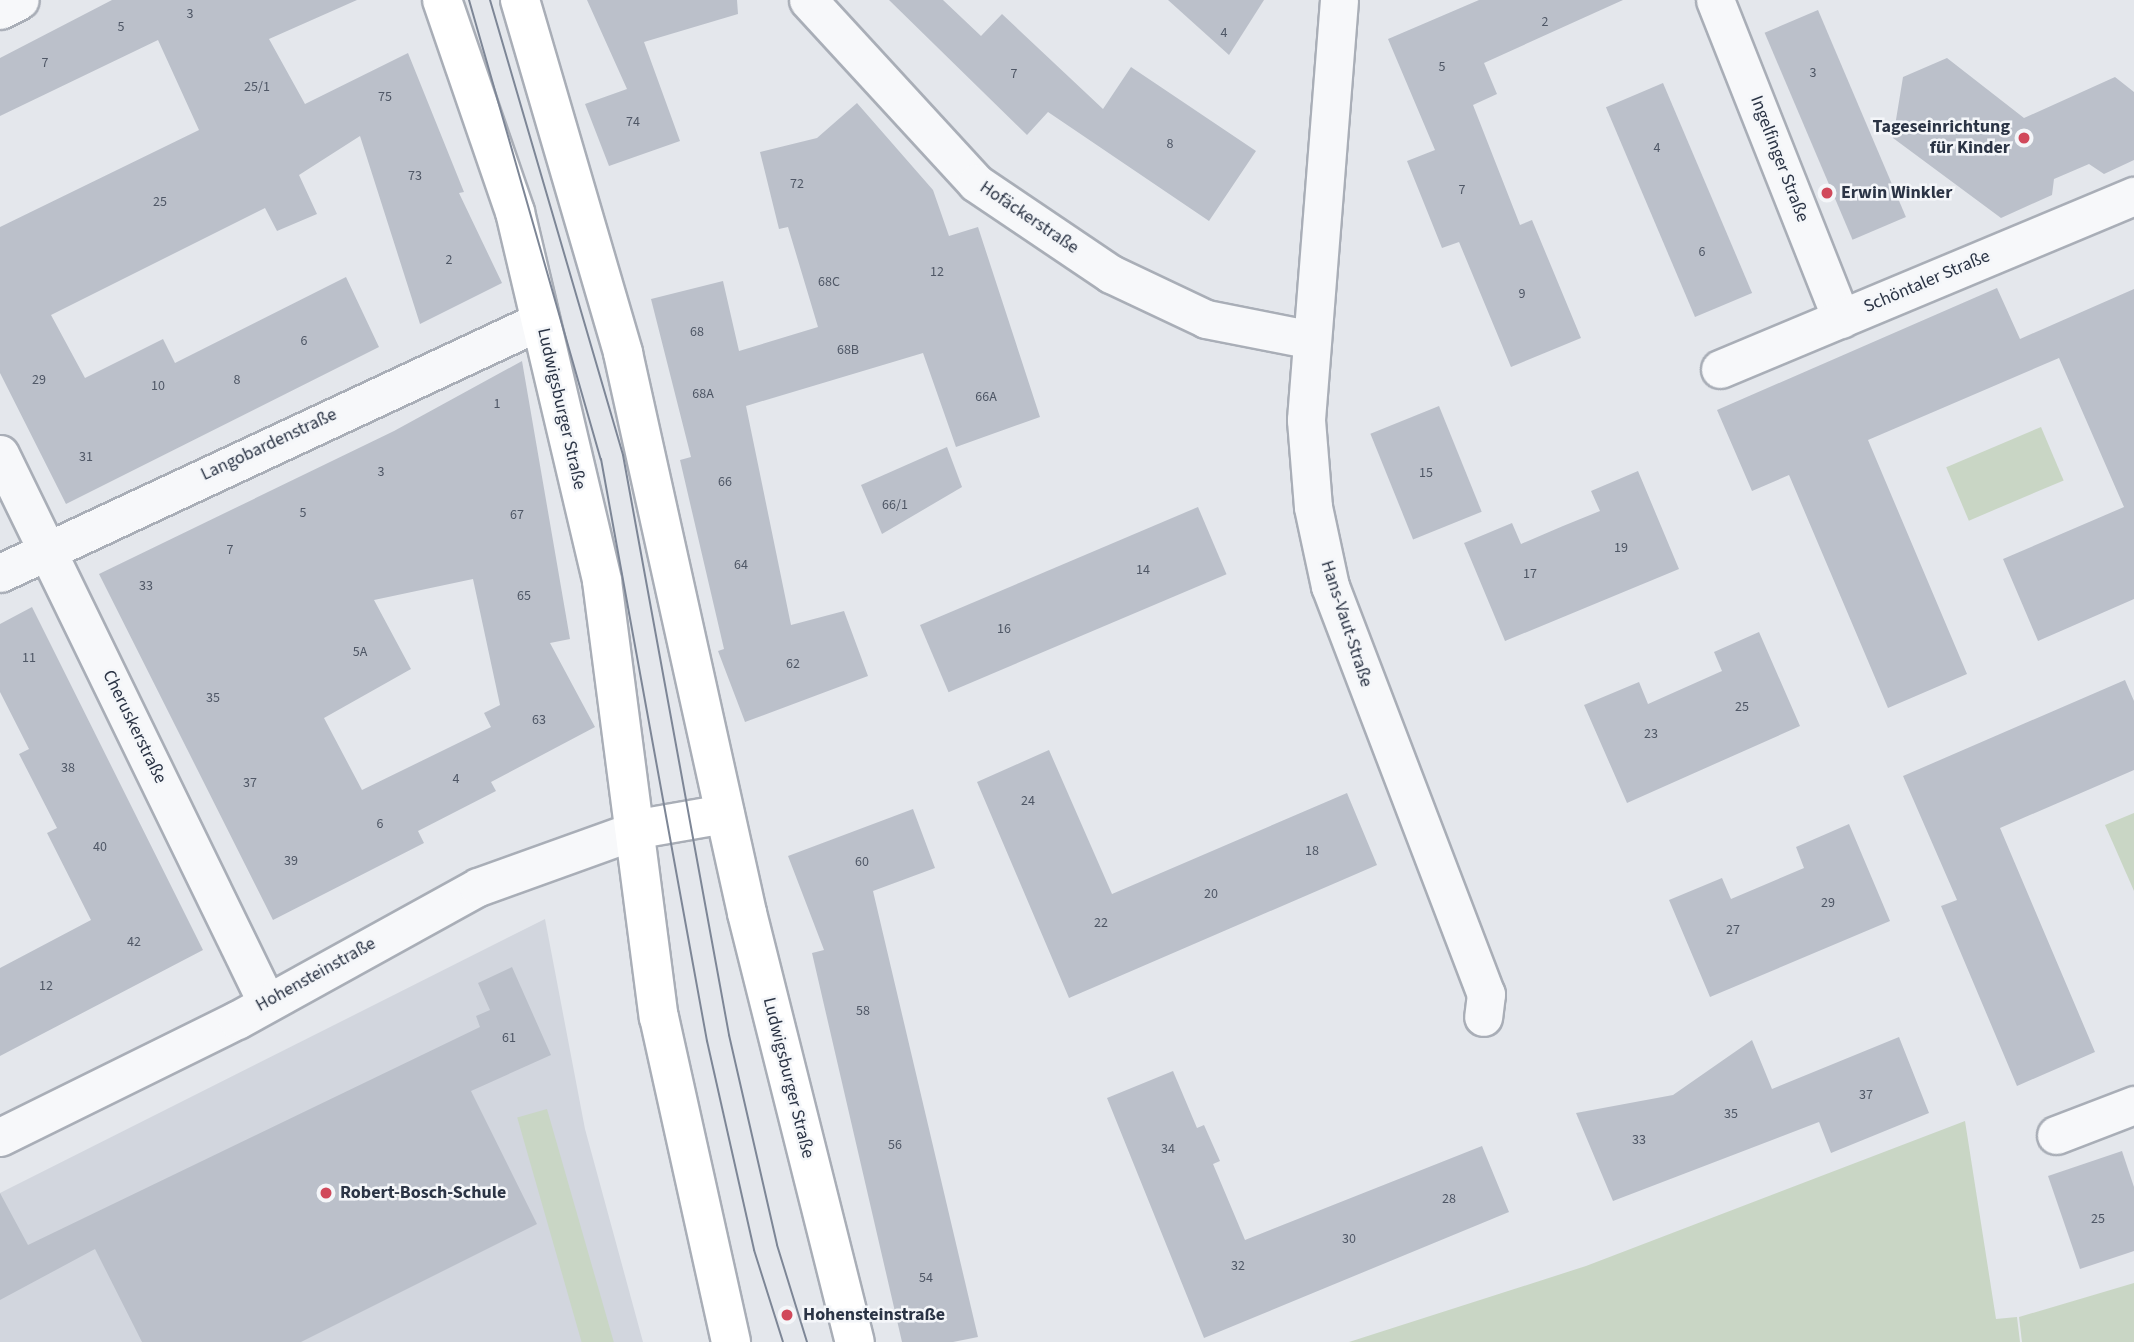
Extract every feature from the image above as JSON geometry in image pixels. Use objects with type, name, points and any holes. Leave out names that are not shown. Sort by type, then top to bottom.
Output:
[{"type":"main road","name":"Ludwigsburger Straße","points":[[442,0],[515,212],[602,581],[639,829],[662,1030],[731,1342]]},
{"type":"main road","name":"Ludwigsburger Straße","points":[[520,0],[623,354],[724,814],[855,1342]]},
{"type":"main road","points":[[639,829],[724,814]]},
{"type":"street","points":[[0,10],[20,0]]},
{"type":"street","name":"Hofäckerstraße","points":[[808,0],[976,183],[1111,274],[1206,319],[1312,340]]},
{"type":"street","name":"Hans-Vaut-Straße","points":[[1339,0],[1306,420],[1313,507],[1330,586],[1482,982],[1483,1017]]},
{"type":"street","name":"Ingelfinger Straße","points":[[1715,0],[1841,318]]},
{"type":"street","name":"Schöntaler Straße","points":[[1720,369],[2134,196]]},
{"type":"street","name":"Langobardenstraße","points":[[0,573],[540,321]]},
{"type":"street","name":"Cheruskerstraße","points":[[0,454],[266,1001]]},
{"type":"street","name":"Hohensteinstraße","points":[[0,1137],[266,1001],[488,882],[639,829]]},
{"type":"street","points":[[2056,1135],[2134,1105]]},
{"type":"shaded area","name":"Robert-Bosch-Schule","points":[[545,919],[585,1129],[643,1342],[0,1342],[0,1193]]},
{"type":"green space","points":[[2041,427],[2064,480],[1969,521],[1946,467]]},
{"type":"green space","points":[[2134,813],[2134,891],[2105,825]]},
{"type":"green space","points":[[547,1109],[614,1342],[582,1342],[517,1118]]},
{"type":"green space","points":[[1965,1121],[1996,1319],[2017,1317],[2020,1342],[1349,1342],[1586,1266]]},
{"type":"green space","points":[[2134,1283],[2134,1342],[2022,1342],[2019,1317]]},
{"type":"building","points":[[112,0],[357,0],[269,39],[305,104],[408,53],[464,192],[459,193],[502,283],[420,324],[360,136],[299,175],[317,214],[277,231],[265,208],[51,315],[85,378],[163,339],[175,363],[346,277],[379,347],[66,504],[0,373],[0,227],[199,130],[158,40],[0,116],[0,58]]},
{"type":"building","points":[[587,0],[737,0],[738,14],[644,42],[680,141],[609,166],[585,104],[627,89]]},
{"type":"building","points":[[889,0],[943,0],[981,36],[1002,14],[1103,109],[1131,67],[1256,151],[1209,221],[1048,112],[1027,135]]},
{"type":"building","points":[[1168,0],[1264,0],[1229,55]]},
{"type":"building","points":[[1479,0],[1623,0],[1484,63],[1497,94],[1473,105],[1520,225],[1532,220],[1581,338],[1511,367],[1459,242],[1442,248],[1407,161],[1435,150],[1388,39]]},
{"type":"building","points":[[1818,10],[1906,217],[1853,240],[1765,33]]},
{"type":"building","name":"Tageseinrichtung für Kinder","points":[[1947,58],[2024,118],[2115,77],[2134,92],[2134,160],[2104,174],[2089,164],[2054,179],[2052,195],[2001,218],[1893,138],[1903,77]]},
{"type":"building","points":[[1663,83],[1752,293],[1695,317],[1606,107]]},
{"type":"building","points":[[857,103],[933,190],[949,236],[978,227],[1040,417],[956,447],[923,353],[746,406],[791,625],[844,611],[868,676],[745,722],[718,651],[724,649],[680,460],[691,457],[651,299],[723,281],[739,351],[818,327],[788,227],[779,229],[760,152],[817,138]]},
{"type":"building","points":[[1997,288],[2020,339],[2134,289],[2134,599],[2038,641],[2003,559],[2124,507],[2059,358],[1868,440],[1967,674],[1888,708],[1789,475],[1752,491],[1717,410]]},
{"type":"building","points":[[522,361],[570,639],[550,643],[595,727],[491,782],[496,791],[418,831],[424,843],[273,920],[99,574],[394,431]],"holes":[[[473,579],[500,705],[484,713],[491,727],[362,790],[324,718],[411,669],[374,600]]]},
{"type":"building","points":[[1439,406],[1482,512],[1413,539],[1370,434]]},
{"type":"building","points":[[947,447],[962,487],[882,534],[861,485]]},
{"type":"building","points":[[1638,471],[1679,569],[1505,641],[1464,543],[1512,523],[1521,544],[1600,511],[1591,491]]},
{"type":"building","points":[[1198,507],[1227,574],[949,692],[920,625]]},
{"type":"building","points":[[32,607],[203,950],[0,1056],[0,968],[91,920],[47,833],[57,828],[19,754],[29,749],[0,692],[0,624]]},
{"type":"building","points":[[1759,632],[1800,726],[1627,803],[1584,705],[1639,682],[1648,704],[1722,671],[1714,652]]},
{"type":"building","points":[[2125,680],[2134,701],[2134,770],[2000,828],[2095,1052],[2017,1086],[1941,906],[1957,900],[1903,776]]},
{"type":"building","points":[[1049,750],[1112,894],[1347,793],[1377,865],[1069,998],[977,782]]},
{"type":"building","points":[[913,809],[935,868],[873,891],[978,1337],[953,1342],[902,1342],[812,953],[824,950],[788,856]]},
{"type":"building","points":[[1849,824],[1890,921],[1710,997],[1669,900],[1722,878],[1731,899],[1804,868],[1796,847]]},
{"type":"building","name":"Robert-Bosch-Schule","points":[[512,967],[551,1055],[471,1091],[537,1224],[301,1342],[142,1342],[95,1249],[0,1300],[0,1193],[28,1245],[480,1027],[476,1016],[490,1010],[478,983]]},
{"type":"building","points":[[1899,1037],[1929,1113],[1831,1153],[1819,1122],[1613,1201],[1576,1113],[1673,1095],[1752,1040],[1772,1089]]},
{"type":"building","points":[[1173,1071],[1197,1128],[1204,1125],[1220,1161],[1213,1164],[1245,1240],[1482,1146],[1509,1212],[1204,1338],[1107,1098]]},
{"type":"building","points":[[2122,1151],[2134,1187],[2134,1251],[2080,1269],[2048,1176]]},
{"type":"tram line","points":[[469,0],[601,459],[707,1041],[754,1250],[783,1342]]},
{"type":"tram line","points":[[490,0],[623,455],[729,1035],[777,1245],[807,1342]]},
{"type":"place","name":"Tageseinrichtung für Kinder","points":[[2024,138]]},
{"type":"place","name":"Erwin Winkler","points":[[1827,193]]},
{"type":"place","name":"Robert-Bosch-Schule","points":[[326,1193]]},
{"type":"place","name":"Hohensteinstraße","points":[[787,1315]]}]
